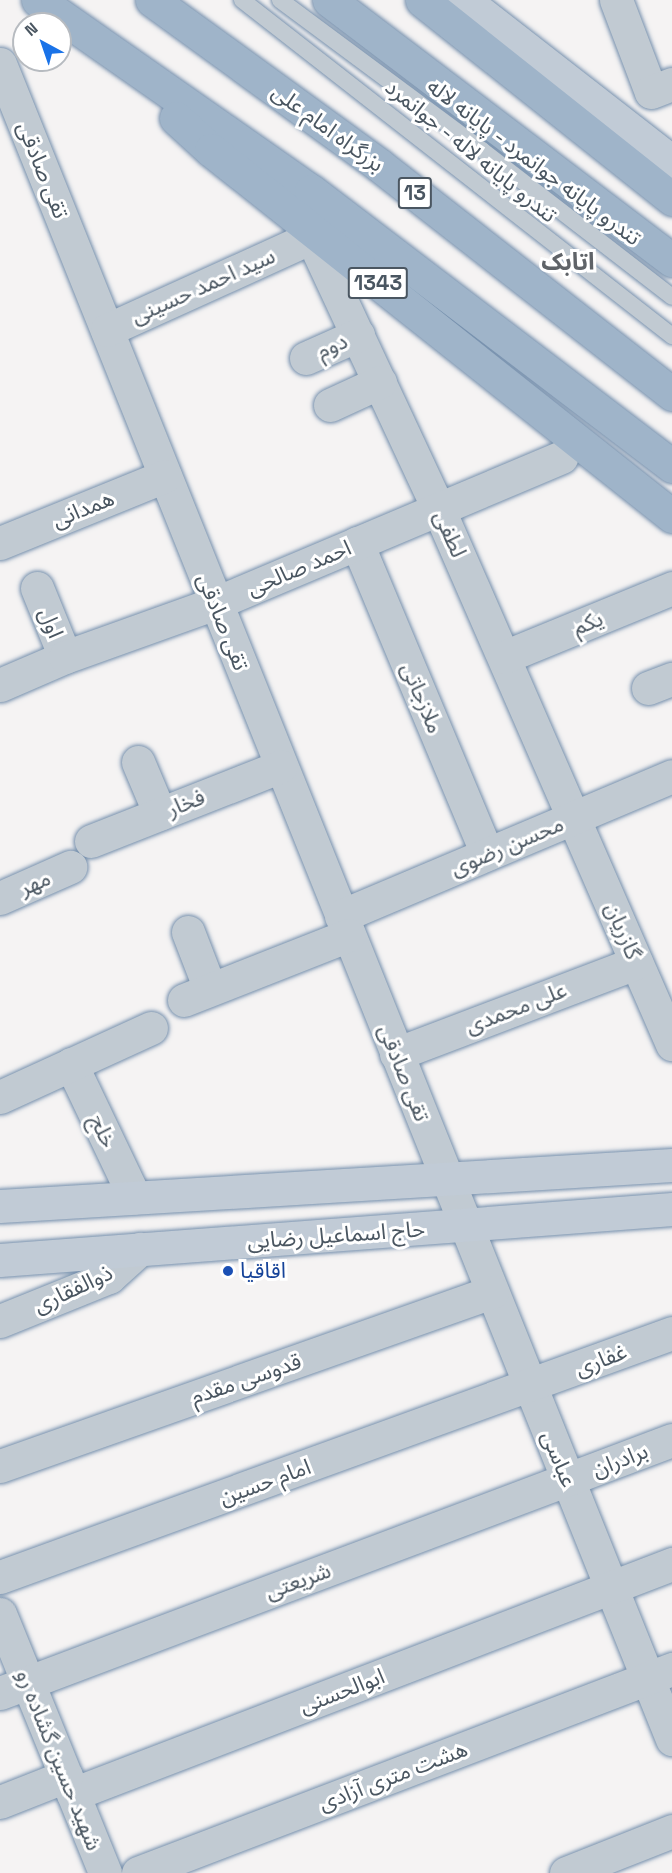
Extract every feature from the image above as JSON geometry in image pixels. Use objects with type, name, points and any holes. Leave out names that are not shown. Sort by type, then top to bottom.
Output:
[{"type":"highway","points":[[38,0],[93,41]]},
{"type":"highway","name":"بزرگراه امام علی","points":[[152,0],[379,165],[672,394]]},
{"type":"highway","points":[[329,0],[672,260]]},
{"type":"highway","points":[[422,0],[672,199]]},
{"type":"highway","name":"1343","points":[[93,41],[311,191],[672,466]]},
{"type":"highway","name":"1343","points":[[93,41],[211,150],[672,516]]},
{"type":"main road","points":[[464,0],[672,162]]},
{"type":"main road","points":[[0,1206],[672,1165]]},
{"type":"main road","name":"حاج اسماعیل رضایی","points":[[0,1260],[465,1227],[672,1209]]},
{"type":"street","points":[[616,0],[662,88]]},
{"type":"street","name":"تقی صادقی","points":[[1,68],[12,126],[106,330],[447,1180]]},
{"type":"street","name":"سید احمد حسینی","points":[[106,330],[309,248]]},
{"type":"street","name":"لطفی","points":[[309,248],[358,335],[380,382],[574,817]]},
{"type":"street","name":"دوم","points":[[306,358],[358,335]]},
{"type":"street","points":[[330,405],[380,382]]},
{"type":"street","name":"احمد صالحی","points":[[0,685],[65,657],[216,603],[561,457]]},
{"type":"street","name":"همدانی","points":[[0,543],[165,476]]},
{"type":"street","name":"ملازجاتی","points":[[357,543],[488,854]]},
{"type":"street","name":"اول","points":[[37,588],[65,657]]},
{"type":"street","name":"یکم","points":[[504,657],[672,588]]},
{"type":"street","points":[[138,762],[160,814]]},
{"type":"street","name":"فخار","points":[[91,841],[281,766]]},
{"type":"street","name":"محسن رضوی","points":[[188,932],[197,995],[488,854],[672,776]]},
{"type":"street","name":"گازریان","points":[[574,817],[636,963],[662,996],[672,1044]]},
{"type":"street","name":"مهر","points":[[0,898],[70,867]]},
{"type":"street","name":"علی محمدی","points":[[396,1054],[636,963]]},
{"type":"street","points":[[0,1097],[151,1028]]},
{"type":"street","name":"خلج","points":[[71,1064],[135,1198]]},
{"type":"street","name":"عباسی","points":[[447,1180],[611,1587],[660,1674],[672,1739]]},
{"type":"street","name":"ذوالفقاری","points":[[0,1321],[109,1277],[140,1249]]},
{"type":"street","name":"قدوسی مقدم","points":[[0,1466],[492,1292]]},
{"type":"street","name":"غفاری","points":[[530,1387],[672,1333]]},
{"type":"street","name":"امام حسین","points":[[0,1577],[530,1387]]},
{"type":"street","name":"برادران","points":[[568,1480],[672,1440]]},
{"type":"street","name":"شریعتی","points":[[14,1687],[568,1480]]},
{"type":"street","name":"ابوالحسنی","points":[[0,1802],[69,1785],[672,1564]]},
{"type":"street","name":"شهید حسین گشاده رو","points":[[0,1614],[14,1687],[69,1785],[105,1873]]},
{"type":"street","name":"هشت متری آزادی","points":[[138,1873],[660,1674]]},
{"type":"street","points":[[566,1873],[672,1831]]},
{"type":"lane","name":"تندرو پایانه لاله - جوانمرد","points":[[242,0],[672,336]]},
{"type":"lane","name":"تندرو پایانه جوانمرد - پایانه لاله","points":[[280,0],[482,150],[672,297]]},
{"type":"place","name":"اقاقیا","points":[[228,1271]]},
{"type":"district","name":"اتابک","points":[[568,262]]}]
